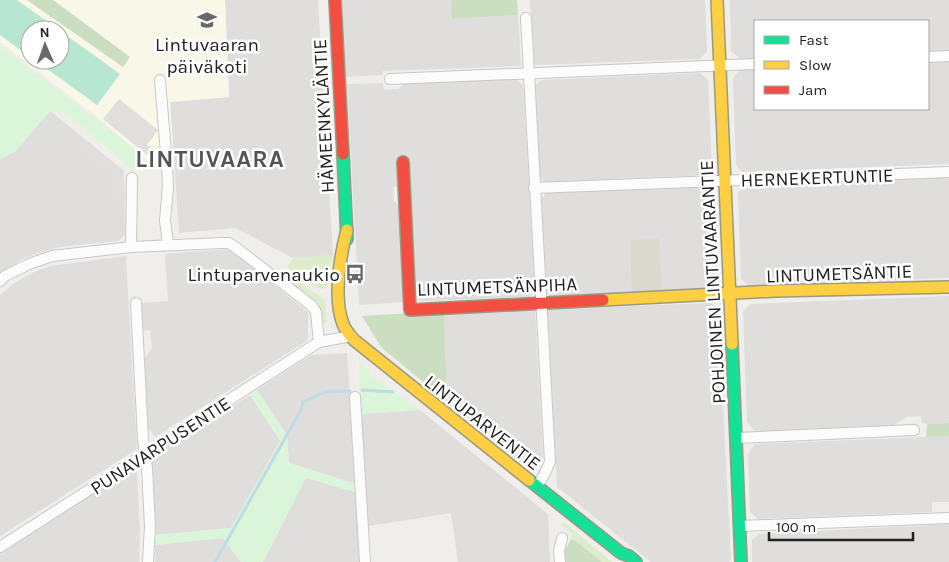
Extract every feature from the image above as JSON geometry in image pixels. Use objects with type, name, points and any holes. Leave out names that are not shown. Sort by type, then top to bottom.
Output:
[{"type":"street","name":"HÄMEENKYLÄNTIE","points":[[335,0],[351,336]]},
{"type":"street","name":"POHJOINEN LINTUVAARANTIE","points":[[717,0],[741,562]]},
{"type":"street","points":[[526,18],[550,462],[543,477],[536,486]]},
{"type":"street","points":[[929,57],[949,56]]},
{"type":"street","points":[[390,79],[754,64]]},
{"type":"street","points":[[160,80],[167,166],[168,187],[165,220],[168,245]]},
{"type":"street","name":"LINTUMETSÄNPIHA","points":[[403,162],[410,310],[730,294]]},
{"type":"street","name":"HERNEKERTUNTIE","points":[[534,188],[949,172]]},
{"type":"street","points":[[132,178],[132,247]]},
{"type":"street","points":[[0,281],[5,276],[29,264],[52,256],[132,247],[222,242],[235,246],[311,305],[316,312],[319,342],[351,336]]},
{"type":"street","name":"LINTUMETSÄNTIE","points":[[730,294],[775,291],[949,287]]},
{"type":"street","points":[[136,303],[144,455],[147,468],[150,526],[148,562]]},
{"type":"street","name":"LINTUPARVENTIE","points":[[351,336],[363,349],[536,486],[622,558],[629,556],[636,562]]},
{"type":"street","name":"PUNAVARPUSENTIE","points":[[0,547],[319,342]]},
{"type":"street","points":[[355,397],[365,562]]},
{"type":"street","points":[[737,438],[914,430]]},
{"type":"street","points":[[740,526],[948,518]]},
{"type":"street","points":[[560,562],[562,538]]},
{"type":"shaded area","points":[[0,0],[27,0],[56,20],[20,20],[20,57],[0,42]]},
{"type":"shaded area","points":[[53,0],[225,0],[229,97],[170,102],[174,164],[152,164],[96,116],[36,70],[70,70],[70,30],[123,67],[130,57]]},
{"type":"shaded area","points":[[225,0],[318,0],[333,255],[293,258],[235,228],[179,233],[170,102],[229,97]]},
{"type":"shaded area","points":[[342,0],[451,0],[453,19],[518,15],[521,66],[383,71],[382,75],[346,77]]},
{"type":"shaded area","points":[[530,0],[705,0],[707,52],[699,59],[534,65]]},
{"type":"shaded area","points":[[730,0],[949,0],[949,164],[742,172],[736,165],[733,78],[740,70],[739,58],[731,51]]},
{"type":"shaded area","points":[[700,73],[708,80],[712,168],[705,175],[545,182],[539,178],[534,86],[542,80]]},
{"type":"shaded area","points":[[515,78],[523,85],[535,290],[529,297],[420,301],[413,296],[406,186],[393,187],[394,201],[399,206],[405,302],[359,305],[347,84],[383,83],[384,90],[398,89],[406,82]]},
{"type":"shaded area","points":[[119,99],[158,130],[147,145],[156,152],[151,158],[103,119]]},
{"type":"shaded area","points":[[50,111],[124,171],[125,234],[118,241],[60,247],[38,253],[22,259],[0,274],[0,159],[15,152]]},
{"type":"shaded area","points":[[89,142],[124,174],[125,201],[112,201],[112,175],[81,150]]},
{"type":"shaded area","points":[[949,176],[949,278],[749,286],[741,279],[738,193],[745,185]]},
{"type":"shaded area","points":[[705,186],[713,192],[718,283],[711,291],[551,297],[545,291],[540,201],[546,193]]},
{"type":"shaded area","points":[[659,239],[662,293],[632,294],[630,240]]},
{"type":"shaded area","points":[[229,249],[308,312],[308,340],[155,437],[147,427],[144,360],[152,348],[150,330],[143,331],[141,303],[168,301],[165,254]]},
{"type":"shaded area","points":[[126,256],[137,449],[0,536],[0,295],[13,284],[34,272],[50,266]]},
{"type":"shaded area","points":[[949,296],[949,423],[922,423],[921,416],[907,417],[894,425],[756,432],[747,422],[743,311],[750,304]]},
{"type":"shaded area","points":[[711,303],[718,309],[731,560],[729,562],[651,562],[557,487],[547,309]]},
{"type":"shaded area","points":[[535,309],[543,457],[527,466],[447,402],[444,311]]},
{"type":"shaded area","points":[[347,353],[356,484],[289,463],[287,435],[257,390],[311,355]]},
{"type":"shaded area","points":[[250,395],[281,441],[231,528],[156,535],[153,455]]},
{"type":"shaded area","points":[[420,410],[548,514],[550,562],[458,562],[451,513],[368,526],[360,414]]},
{"type":"shaded area","points":[[949,436],[949,502],[932,502],[932,512],[758,519],[750,512],[748,454],[755,444]]},
{"type":"shaded area","points":[[132,469],[137,472],[140,534],[139,562],[0,562],[0,553]]},
{"type":"shaded area","points":[[306,477],[356,492],[360,562],[263,562]]},
{"type":"shaded area","points":[[949,524],[949,562],[752,562],[752,540],[759,534]]},
{"type":"shaded area","points":[[223,538],[241,562],[155,562],[155,545]]},
{"type":"green space","points":[[0,0],[17,0],[45,20],[20,20],[20,50],[0,35]]},
{"type":"green space","points":[[27,0],[53,0],[130,57],[123,67],[70,30],[70,20],[56,20]]},
{"type":"green space","points":[[451,0],[517,0],[518,15],[452,19]]},
{"type":"green space","points":[[70,38],[120,74],[97,105],[49,70],[70,70]]},
{"type":"green space","points":[[0,46],[20,61],[20,70],[31,70],[127,143],[141,156],[133,171],[64,112],[50,111],[15,152],[0,159]]},
{"type":"green space","points":[[333,255],[328,285],[322,289],[317,288],[287,267],[293,258]]},
{"type":"green space","points":[[285,272],[325,300],[327,322],[321,324],[318,306],[312,298],[282,276]]},
{"type":"green space","points":[[444,311],[447,402],[381,347],[362,316]]},
{"type":"green space","points":[[359,360],[373,377],[420,410],[360,414]]},
{"type":"green space","points":[[257,390],[287,435],[289,463],[356,484],[356,492],[306,478],[263,562],[241,562],[223,538],[155,545],[156,535],[231,528],[280,441],[250,395]]},
{"type":"green space","points":[[949,423],[949,436],[926,437],[927,424]]},
{"type":"green space","points":[[562,522],[612,562],[602,562],[571,539],[572,533],[561,526]]},
{"type":"green space","points":[[571,539],[602,562],[564,562],[563,554]]},
{"type":"waterway","points":[[362,390],[393,392]]},
{"type":"waterway","points":[[215,562],[301,410],[303,402],[325,392],[350,391]]},
{"type":"traffic: fast","points":[[343,154],[347,239]]},
{"type":"traffic: fast","points":[[732,344],[741,562]]},
{"type":"traffic: fast","points":[[529,480],[621,553],[629,556],[636,562]]},
{"type":"traffic: slow","points":[[717,0],[732,344]]},
{"type":"traffic: slow","points":[[347,230],[340,264],[338,302],[340,314],[348,332],[354,340],[529,480]]},
{"type":"traffic: slow","points":[[603,300],[775,291],[949,287]]},
{"type":"traffic: jam","points":[[335,0],[343,154]]},
{"type":"traffic: jam","points":[[403,162],[410,310],[603,300]]},
{"type":"place","name":"Lintuvaaran päiväkoti","points":[[207,20]]},
{"type":"place","name":"Lintuparvenaukio","points":[[355,274]]},
{"type":"district","name":"LINTUVAARA","points":[[210,159]]}]
